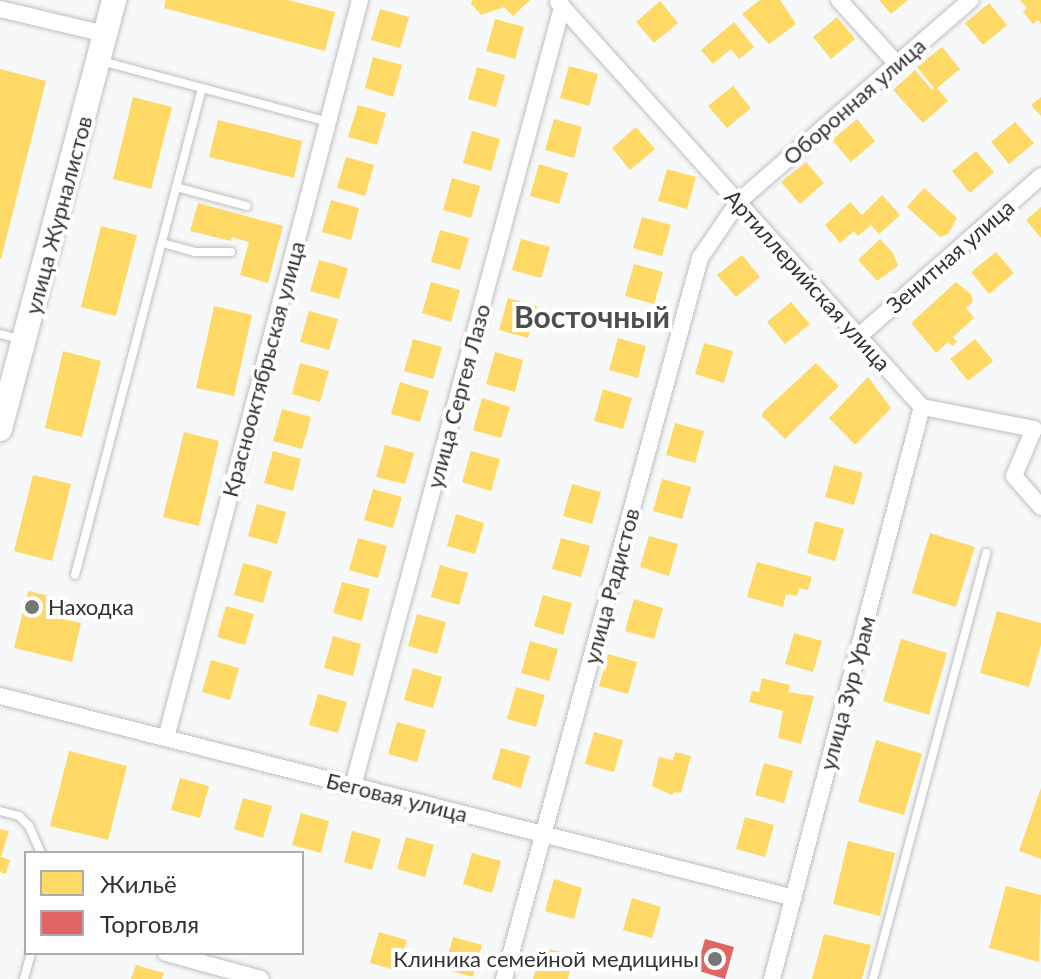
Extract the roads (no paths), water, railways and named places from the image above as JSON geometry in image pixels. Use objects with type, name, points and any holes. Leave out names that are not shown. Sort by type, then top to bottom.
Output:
[{"type":"street","name":"улица Журналистов","points":[[0,429],[12,337],[99,60],[114,0]]},
{"type":"street","name":"Краснооктябрьская улица","points":[[166,738],[360,0]]},
{"type":"street","points":[[839,0],[897,64]]},
{"type":"street","name":"Оборонная улица","points":[[738,202],[970,0]]},
{"type":"street","name":"Артиллерийская улица","points":[[559,3],[922,407]]},
{"type":"street","name":"улица Сергея Лазо","points":[[353,786],[559,3]]},
{"type":"street","points":[[0,9],[105,34]]},
{"type":"street","name":"Зенитная улица","points":[[858,337],[1041,176]]},
{"type":"street","name":"улица Радистов","points":[[504,979],[700,258],[738,202]]},
{"type":"street","points":[[922,407],[1037,430],[1014,476],[1041,507]]},
{"type":"street","name":"улица Зур Урам","points":[[772,979],[922,407]]},
{"type":"street","name":"Беговая улица","points":[[0,696],[794,898]]},
{"type":"street","points":[[173,955],[261,979]]},
{"type":"lane","points":[[99,60],[328,122]]},
{"type":"lane","points":[[75,575],[202,88]]},
{"type":"lane","points":[[176,187],[247,206]]},
{"type":"lane","points":[[162,243],[195,252],[231,252]]},
{"type":"lane","points":[[873,979],[986,553]]},
{"type":"lane","points":[[0,811],[19,816],[29,826],[40,851]]},
{"type":"lane","points":[[24,979],[30,955]]},
{"type":"place","name":"Находка","points":[[32,607]]},
{"type":"place","name":"Клиника семейной медицины","points":[[715,959]]},
{"type":"district","name":"Восточный","points":[[592,316]]}]
